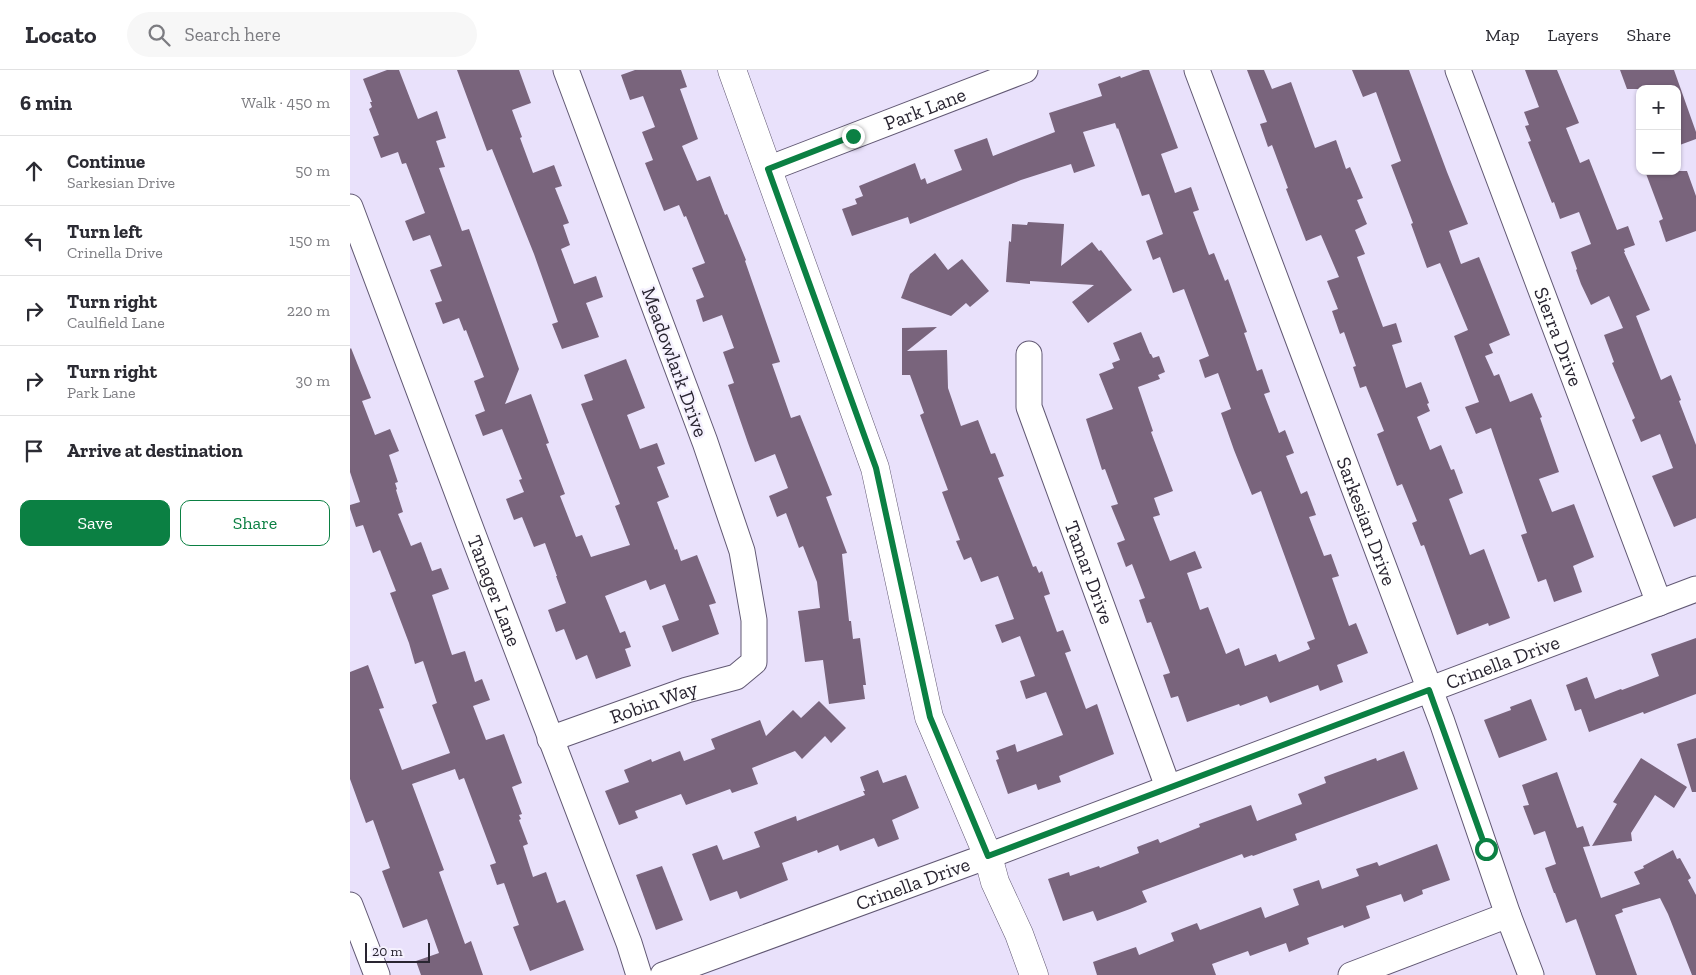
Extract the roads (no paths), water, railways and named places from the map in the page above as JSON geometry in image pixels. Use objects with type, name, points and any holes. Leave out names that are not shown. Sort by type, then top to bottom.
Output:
[{"type":"main road","points":[[732,70],[876,468],[930,717],[988,856],[995,882],[1020,934],[1034,975]]},
{"type":"street","name":"Meadowlark Drive","points":[[566,70],[705,442],[742,551],[754,620],[754,662]]},
{"type":"street","name":"Park Lane","points":[[768,169],[1025,70]]},
{"type":"street","name":"Sarkesian Drive","points":[[1197,70],[1429,690],[1531,975]]},
{"type":"street","name":"Sierra Drive","points":[[1458,70],[1659,603]]},
{"type":"street","name":"Tanager Lane","points":[[350,207],[550,739],[629,943],[639,975]]},
{"type":"street","name":"Tamar Drive","points":[[1029,354],[1029,407],[1168,787]]},
{"type":"street","name":"Crinella Drive","points":[[663,975],[988,856],[1696,589]]},
{"type":"street","name":"Robin Way","points":[[550,739],[687,690],[736,677],[754,662]]},
{"type":"street","points":[[350,905],[377,975]]},
{"type":"street","points":[[1351,975],[1508,915]]}]
